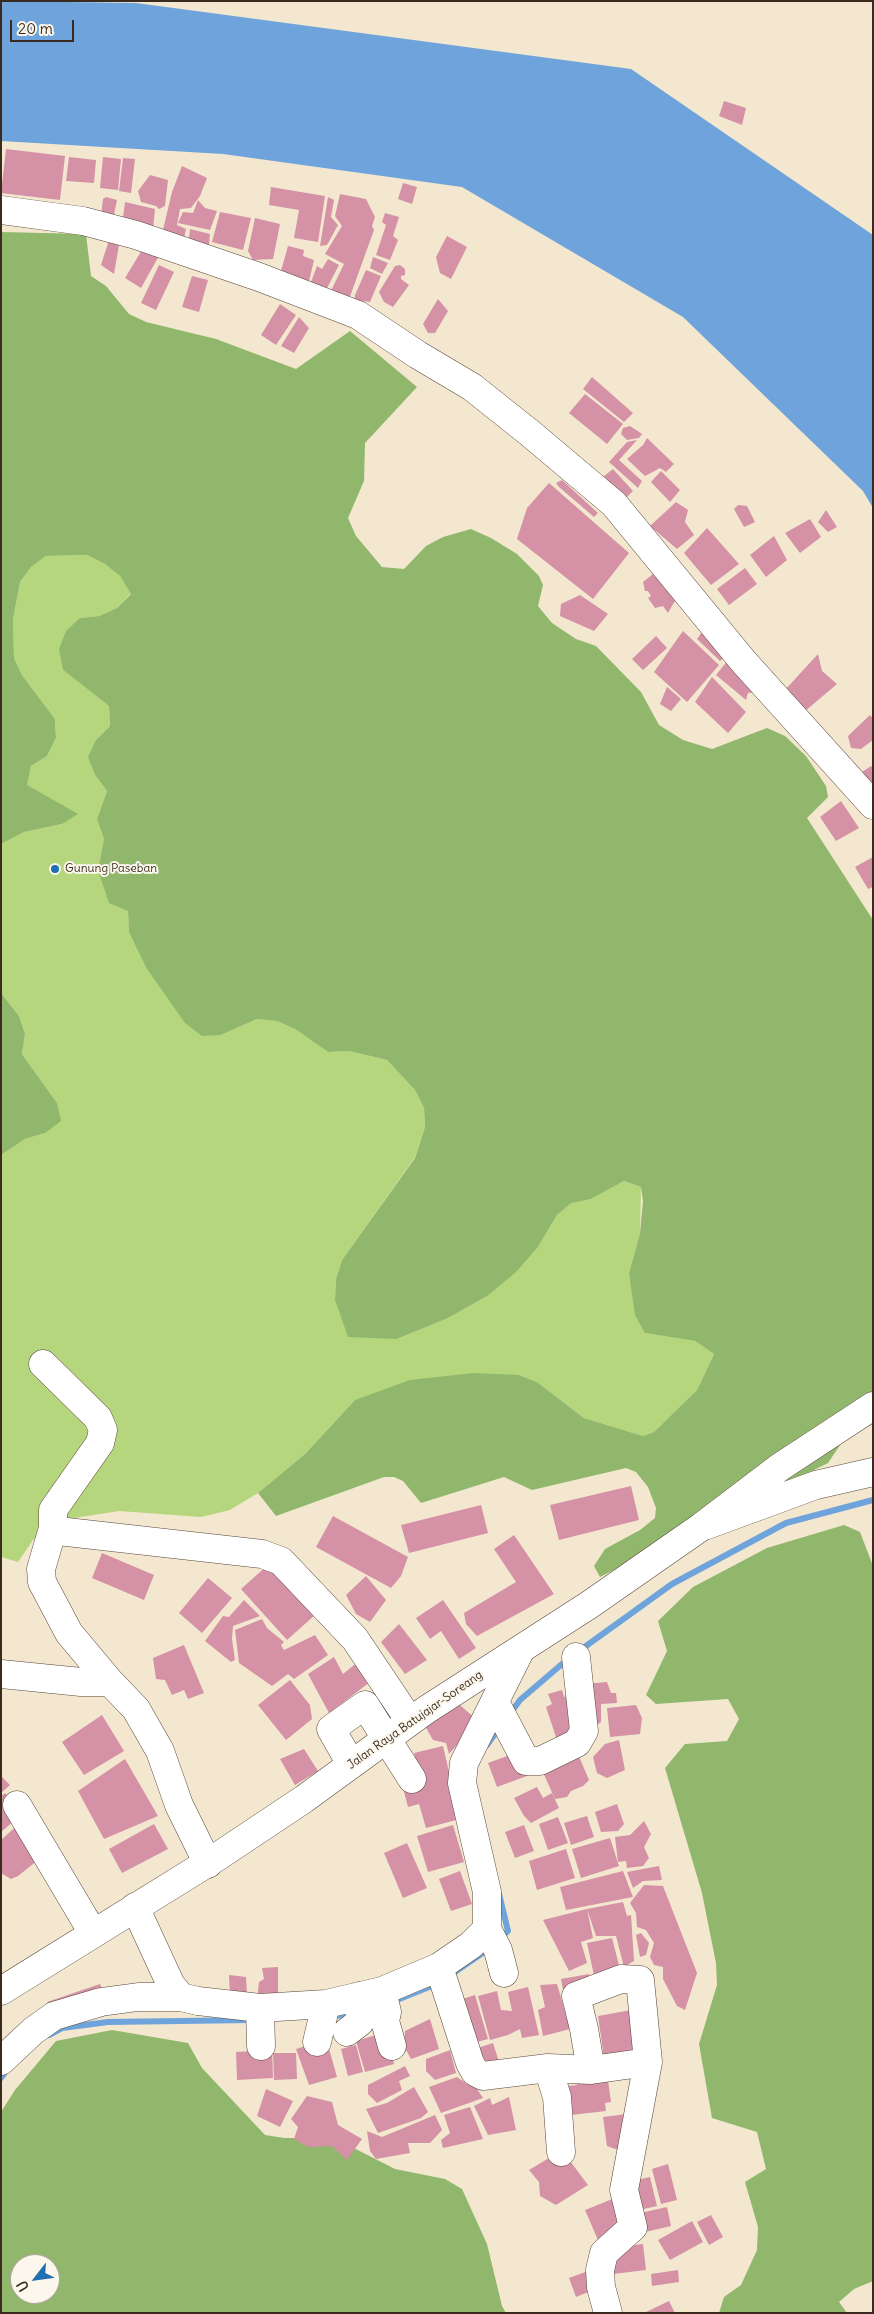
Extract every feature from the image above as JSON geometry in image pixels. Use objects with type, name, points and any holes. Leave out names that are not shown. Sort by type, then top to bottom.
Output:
[{"type":"main road","points":[[1,210],[83,221],[136,235],[259,277],[358,315],[472,388],[531,434],[614,504],[743,661],[873,805]]},
{"type":"main road","points":[[43,1364],[98,1418],[102,1430],[100,1443],[53,1510],[53,1528],[41,1569],[42,1582],[69,1633],[110,1682],[136,1709],[160,1751],[179,1805],[208,1864]]},
{"type":"main road","name":"Jalan Raya Batujajar-Soreang","points":[[1,1991],[135,1907],[208,1864],[304,1799],[464,1683],[520,1651],[589,1606],[701,1527],[780,1467],[873,1406]]},
{"type":"main road","points":[[701,1527],[816,1486],[873,1472]]},
{"type":"main road","points":[[53,1528],[58,1531],[262,1554],[281,1561],[354,1639],[410,1721]]},
{"type":"main road","points":[[1,2061],[33,2031],[54,2016],[101,2002],[138,1997],[181,1997],[260,2024],[352,2012],[443,1976],[471,1945],[495,1948],[486,1892],[462,1783],[464,1763],[471,1746],[501,1715],[520,1651]]},
{"type":"main road","points":[[501,1715],[526,1761],[540,1761],[564,1750],[582,1738],[584,1731],[576,1658]]},
{"type":"main road","points":[[1,1674],[81,1682],[110,1682]]},
{"type":"main road","points":[[351,1764],[331,1729],[366,1705],[412,1779]]},
{"type":"main road","points":[[17,1806],[93,1933]]},
{"type":"main road","points":[[135,1907],[171,1985],[181,1997]]},
{"type":"main road","points":[[443,1976],[470,2064],[475,2072],[483,2076],[548,2068],[590,2070],[648,2062]]},
{"type":"main road","points":[[590,2070],[584,2029],[576,1996],[621,1979],[640,1980],[648,2062],[624,2190],[633,2227],[604,2254],[600,2270],[601,2287],[608,2313]]},
{"type":"main road","points":[[352,2012],[385,2021],[392,2046]]},
{"type":"main road","points":[[548,2068],[557,2097],[561,2152]]},
{"type":"green space","points":[[1,232],[86,234],[91,276],[106,286],[129,314],[146,322],[216,339],[296,369],[350,331],[417,387],[365,443],[364,481],[348,518],[356,536],[382,567],[404,569],[426,546],[443,537],[471,529],[491,538],[517,554],[539,576],[543,585],[538,606],[552,623],[576,639],[596,646],[641,692],[659,725],[683,740],[712,749],[767,728],[785,736],[806,756],[826,786],[828,797],[807,818],[873,920],[873,1396],[828,1463],[600,1577],[594,1566],[605,1549],[640,1530],[655,1518],[656,1508],[648,1487],[636,1472],[626,1468],[532,1490],[504,1477],[421,1503],[403,1481],[394,1477],[384,1477],[276,1516],[258,1493],[305,1454],[355,1400],[410,1380],[473,1373],[519,1375],[537,1382],[584,1418],[643,1436],[654,1432],[697,1390],[714,1354],[695,1341],[645,1333],[635,1315],[629,1273],[640,1233],[643,1201],[641,1187],[624,1181],[591,1199],[571,1203],[557,1215],[538,1247],[516,1272],[487,1296],[448,1318],[397,1339],[348,1337],[335,1300],[336,1279],[342,1260],[415,1158],[425,1127],[424,1108],[415,1090],[387,1060],[349,1051],[328,1052],[295,1029],[277,1021],[257,1019],[221,1035],[202,1036],[185,1023],[147,969],[129,932],[128,911],[109,903],[98,870],[104,839],[97,819],[107,791],[95,775],[88,757],[96,740],[110,726],[109,706],[63,670],[59,649],[66,631],[80,618],[99,616],[117,608],[131,594],[120,576],[105,564],[87,555],[46,556],[31,567],[20,582],[13,620],[14,658],[22,675],[55,719],[56,738],[47,756],[31,766],[27,785],[78,814],[62,824],[24,832],[1,844]]},
{"type":"green space","points":[[87,555],[105,564],[120,576],[131,593],[117,608],[99,616],[80,618],[63,670],[109,706],[110,726],[96,740],[95,775],[107,791],[97,819],[104,839],[98,870],[128,910],[129,932],[221,1035],[257,1019],[277,1021],[295,1029],[328,1052],[349,1051],[387,1060],[415,1090],[424,1108],[425,1127],[415,1157],[342,1260],[336,1279],[335,1300],[397,1339],[448,1318],[487,1296],[538,1247],[557,1215],[571,1202],[591,1199],[624,1181],[641,1187],[640,1233],[629,1273],[645,1333],[695,1341],[714,1354],[697,1390],[654,1432],[643,1436],[584,1418],[537,1382],[519,1375],[355,1400],[305,1454],[258,1493],[230,1510],[201,1517],[119,1511],[61,1520],[33,1540],[18,1562],[1,1557],[1,1155],[25,1139],[45,1133],[57,1103],[22,1054],[25,1034],[19,1016],[1,993],[1,844],[24,832],[62,824],[26,785],[31,766],[47,756],[56,738],[55,719],[22,675],[14,658],[13,620],[20,582],[31,567],[46,556]]},
{"type":"green space","points":[[1,993],[19,1016],[25,1034],[22,1054],[57,1103],[61,1121],[45,1133],[25,1139],[1,1155]]},
{"type":"green space","points":[[844,1525],[860,1532],[873,1566],[873,2281],[854,2289],[839,2302],[847,2313],[719,2313],[724,2297],[741,2285],[757,2250],[758,2227],[745,2182],[766,2169],[757,2132],[712,2118],[699,2044],[717,1985],[716,1963],[702,1893],[665,1768],[685,1744],[727,1741],[739,1719],[728,1699],[656,1704],[646,1695],[667,1651],[658,1621],[693,1587],[767,1548]]},
{"type":"green space","points":[[112,2030],[188,2043],[202,2068],[265,2135],[284,2138],[334,2138],[395,2169],[445,2179],[462,2189],[487,2244],[502,2306],[506,2313],[1,2313],[1,2112],[15,2090],[56,2041]]},
{"type":"water","points":[[1,1],[136,3],[631,69],[873,235],[873,508],[863,491],[683,317],[462,187],[223,154],[1,141]]},
{"type":"building","points":[[724,101],[746,108],[742,125],[719,116]]},
{"type":"building","points":[[6,149],[65,156],[60,200],[1,193]]},
{"type":"building","points":[[69,157],[96,160],[94,183],[66,181]]},
{"type":"building","points":[[103,157],[121,159],[118,190],[100,188]]},
{"type":"building","points":[[123,158],[135,159],[131,193],[119,191]]},
{"type":"building","points":[[182,166],[207,178],[200,196],[191,208],[180,209],[177,225],[186,229],[183,243],[161,238],[172,192]]},
{"type":"building","points":[[150,175],[168,180],[165,206],[159,209],[156,206],[141,202],[138,191]]},
{"type":"building","points":[[403,183],[417,187],[412,204],[398,199]]},
{"type":"building","points":[[271,187],[325,196],[318,242],[294,238],[299,210],[269,205]]},
{"type":"building","points":[[340,194],[366,199],[375,217],[372,226],[374,230],[348,302],[328,297],[344,264],[325,254],[342,226],[335,216]]},
{"type":"building","points":[[106,197],[117,200],[113,219],[101,216],[103,199]]},
{"type":"building","points":[[328,197],[334,200],[331,217],[338,225],[327,245],[320,246]]},
{"type":"building","points":[[198,200],[205,208],[217,211],[210,230],[178,223],[183,212],[193,213]]},
{"type":"building","points":[[125,202],[155,209],[153,229],[122,225]]},
{"type":"building","points":[[220,212],[251,218],[243,250],[212,242]]},
{"type":"building","points":[[385,213],[399,217],[393,236],[398,240],[390,260],[376,255],[386,225],[382,222]]},
{"type":"building","points":[[255,218],[280,224],[273,259],[253,260],[248,251]]},
{"type":"building","points":[[190,229],[210,234],[208,253],[188,246]]},
{"type":"building","points":[[447,236],[467,247],[451,279],[440,273],[436,257]]},
{"type":"building","points":[[109,240],[119,245],[114,274],[101,265]]},
{"type":"building","points":[[145,245],[160,254],[141,288],[125,278]]},
{"type":"building","points":[[288,246],[304,250],[303,256],[314,260],[308,286],[279,278]]},
{"type":"building","points":[[373,257],[388,263],[382,274],[370,268]]},
{"type":"building","points":[[328,259],[339,265],[326,290],[308,290],[317,266],[322,269]]},
{"type":"building","points":[[159,265],[174,272],[156,310],[141,303]]},
{"type":"building","points":[[400,265],[405,269],[405,275],[401,276],[401,279],[409,285],[393,307],[384,302],[379,292],[395,266]]},
{"type":"building","points":[[366,270],[381,276],[370,302],[362,301],[359,305],[354,301],[355,295]]},
{"type":"building","points":[[192,276],[208,280],[199,312],[182,307]]},
{"type":"building","points":[[438,299],[448,311],[435,333],[428,333],[423,324]]},
{"type":"building","points":[[280,304],[296,315],[276,345],[261,335]]},
{"type":"building","points":[[299,317],[309,328],[294,353],[281,346]]},
{"type":"building","points":[[592,377],[633,413],[624,422],[583,389]]},
{"type":"building","points":[[585,394],[623,424],[607,444],[569,413]]},
{"type":"building","points":[[630,426],[642,434],[639,438],[627,440],[621,434],[623,428]]},
{"type":"building","points":[[647,438],[674,464],[666,472],[660,468],[645,476],[627,459],[643,445]]},
{"type":"building","points":[[637,440],[619,460],[642,481],[638,488],[609,462],[627,442]]},
{"type":"building","points":[[613,469],[633,491],[625,499],[599,480]]},
{"type":"building","points":[[661,471],[680,490],[670,502],[651,482]]},
{"type":"building","points":[[562,480],[598,513],[594,517],[559,487],[556,483]]},
{"type":"building","points":[[549,483],[629,553],[593,599],[517,539],[527,508]]},
{"type":"building","points":[[676,502],[688,510],[685,522],[694,535],[677,549],[650,526]]},
{"type":"building","points":[[738,505],[747,506],[755,522],[744,527],[734,509]]},
{"type":"building","points":[[826,510],[837,527],[828,532],[818,522]]},
{"type":"building","points":[[810,519],[821,537],[800,553],[785,533]]},
{"type":"building","points":[[707,528],[739,564],[711,585],[684,553]]},
{"type":"building","points":[[774,536],[787,560],[766,577],[750,555]]},
{"type":"building","points":[[745,568],[757,584],[729,605],[717,589]]},
{"type":"building","points":[[658,570],[676,599],[668,613],[663,606],[655,608],[648,598],[651,596],[648,591],[645,591],[643,582]]},
{"type":"building","points":[[580,595],[608,614],[594,631],[560,616],[561,604]]},
{"type":"building","points":[[707,625],[729,654],[720,661],[697,639]]},
{"type":"building","points":[[683,631],[719,665],[687,702],[654,672]]},
{"type":"building","points":[[656,636],[667,648],[643,670],[632,659]]},
{"type":"building","points":[[818,654],[822,671],[837,684],[804,712],[784,691]]},
{"type":"building","points":[[729,659],[758,692],[748,693],[746,700],[716,675]]},
{"type":"building","points":[[712,677],[746,712],[728,733],[695,702]]},
{"type":"building","points":[[667,687],[681,699],[671,711],[660,704]]},
{"type":"building","points":[[870,715],[873,719],[873,740],[861,749],[851,748],[848,736]]},
{"type":"building","points":[[871,766],[873,769],[873,790],[859,774]]},
{"type":"building","points":[[841,801],[859,828],[836,841],[820,817]]},
{"type":"building","points":[[873,857],[873,887],[868,889],[855,867]]},
{"type":"building","points":[[631,1486],[639,1520],[559,1540],[550,1505]]},
{"type":"building","points":[[481,1505],[488,1533],[409,1553],[401,1525]]},
{"type":"building","points":[[333,1516],[408,1557],[401,1576],[391,1588],[316,1547]]},
{"type":"building","points":[[514,1535],[554,1594],[477,1636],[466,1624],[464,1613],[516,1582],[494,1549]]},
{"type":"building","points":[[102,1553],[154,1575],[144,1600],[92,1578]]},
{"type":"building","points":[[269,1564],[315,1615],[287,1640],[241,1589]]},
{"type":"building","points":[[366,1576],[386,1600],[370,1622],[356,1614],[346,1595]]},
{"type":"building","points":[[208,1578],[232,1598],[202,1633],[179,1613]]},
{"type":"building","points":[[244,1600],[260,1616],[233,1626],[232,1639],[235,1660],[231,1662],[205,1641],[223,1616],[229,1617]]},
{"type":"building","points":[[443,1600],[476,1648],[459,1659],[441,1631],[430,1639],[416,1618]]},
{"type":"building","points":[[262,1619],[267,1628],[284,1642],[281,1645],[284,1650],[315,1635],[328,1655],[294,1679],[288,1674],[272,1686],[239,1663],[235,1630]]},
{"type":"building","points":[[399,1624],[427,1660],[405,1674],[381,1642]]},
{"type":"building","points":[[184,1645],[204,1693],[188,1699],[184,1690],[172,1695],[165,1680],[156,1679],[153,1658]]},
{"type":"building","points":[[334,1657],[343,1674],[364,1657],[378,1676],[329,1713],[308,1674]]},
{"type":"building","points":[[290,1680],[310,1705],[312,1719],[286,1740],[258,1705]]},
{"type":"building","points":[[607,1682],[611,1693],[616,1693],[617,1703],[601,1704],[601,1722],[589,1731],[585,1684]]},
{"type":"building","points":[[562,1690],[564,1697],[572,1694],[579,1737],[558,1743],[546,1707],[552,1704],[548,1694]]},
{"type":"building","points":[[451,1697],[478,1721],[449,1754],[446,1743],[433,1740],[425,1726]]},
{"type":"building","points":[[636,1705],[642,1718],[640,1734],[610,1737],[607,1708]]},
{"type":"building","points":[[102,1715],[124,1751],[84,1775],[62,1742]]},
{"type":"building","points":[[619,1740],[625,1770],[607,1778],[597,1773],[593,1757],[605,1744]]},
{"type":"building","points":[[443,1746],[460,1819],[426,1828],[419,1804],[408,1807],[402,1784],[420,1780],[414,1753]]},
{"type":"building","points":[[304,1749],[318,1771],[295,1785],[280,1759]]},
{"type":"building","points":[[518,1752],[527,1776],[497,1787],[488,1763]]},
{"type":"building","points":[[578,1754],[589,1780],[583,1786],[571,1791],[567,1797],[555,1799],[542,1770]]},
{"type":"building","points":[[125,1759],[158,1816],[104,1839],[78,1791]]},
{"type":"building","points":[[1,1776],[10,1785],[1,1793]]},
{"type":"building","points":[[537,1787],[543,1798],[552,1793],[559,1808],[531,1823],[524,1816],[514,1798]]},
{"type":"building","points":[[5,1793],[21,1815],[1,1832],[1,1796]]},
{"type":"building","points":[[617,1804],[624,1824],[618,1831],[601,1832],[595,1812]]},
{"type":"building","points":[[587,1816],[594,1837],[571,1845],[564,1823]]},
{"type":"building","points":[[558,1817],[568,1843],[548,1850],[539,1824]]},
{"type":"building","points":[[644,1821],[651,1834],[644,1847],[649,1858],[643,1866],[627,1868],[626,1861],[618,1862],[615,1837],[630,1835]]},
{"type":"building","points":[[21,1822],[42,1857],[18,1876],[11,1879],[1,1873],[1,1840]]},
{"type":"building","points":[[154,1824],[168,1849],[122,1873],[109,1849]]},
{"type":"building","points":[[453,1825],[464,1862],[428,1872],[417,1836]]},
{"type":"building","points":[[524,1825],[534,1851],[515,1858],[505,1832]]},
{"type":"building","points":[[610,1838],[619,1866],[581,1878],[572,1849]]},
{"type":"building","points":[[407,1843],[427,1888],[403,1898],[384,1853]]},
{"type":"building","points":[[566,1849],[575,1878],[537,1890],[529,1861]]},
{"type":"building","points":[[659,1866],[662,1880],[643,1881],[633,1888],[627,1872]]},
{"type":"building","points":[[460,1871],[472,1904],[451,1911],[439,1879]]},
{"type":"building","points":[[623,1871],[633,1897],[566,1910],[560,1887]]},
{"type":"building","points":[[644,1885],[663,1886],[697,1973],[685,2010],[677,2006],[663,1979],[663,1967],[654,1965],[650,1957],[654,1943],[646,1930],[637,1927],[636,1913],[630,1903]]},
{"type":"building","points":[[623,1902],[627,1916],[631,1915],[634,1961],[624,1967],[616,1936],[596,1936],[587,1909]]},
{"type":"building","points":[[587,1909],[593,1938],[581,1942],[587,1963],[569,1971],[543,1920]]},
{"type":"building","points":[[641,1933],[649,1943],[646,1955],[640,1957],[636,1935]]},
{"type":"building","points":[[612,1938],[621,1973],[595,1980],[587,1943]]},
{"type":"building","points":[[278,1967],[278,1997],[257,1999],[259,1982],[264,1979],[262,1968]]},
{"type":"building","points":[[589,1974],[589,1982],[563,1990],[561,1979]]},
{"type":"building","points":[[229,1975],[246,1977],[247,1995],[230,1995]]},
{"type":"building","points":[[100,1984],[104,1993],[56,2010],[47,2002]]},
{"type":"building","points":[[557,1984],[570,2029],[543,2036],[538,2010],[545,2007],[540,1985]]},
{"type":"building","points":[[528,1987],[539,2035],[522,2038],[520,2029],[508,2035],[490,2040],[478,1996],[497,1991],[501,2010],[512,2011],[508,1992]]},
{"type":"building","points":[[475,1995],[488,2039],[466,2045],[453,2002]]},
{"type":"building","points":[[637,2009],[645,2058],[605,2064],[598,2016]]},
{"type":"building","points":[[430,2019],[439,2049],[411,2059],[404,2046],[405,2031]]},
{"type":"building","points":[[386,2032],[394,2064],[365,2072],[356,2041]]},
{"type":"building","points":[[493,2043],[500,2065],[476,2066],[471,2050]]},
{"type":"building","points":[[309,2045],[328,2045],[337,2077],[309,2085],[296,2049]]},
{"type":"building","points":[[356,2045],[363,2072],[348,2076],[341,2049]]},
{"type":"building","points":[[272,2050],[273,2078],[237,2080],[236,2052]]},
{"type":"building","points":[[450,2050],[456,2073],[435,2080],[426,2071],[426,2059]]},
{"type":"building","points":[[273,2053],[296,2053],[297,2079],[274,2080]]},
{"type":"building","points":[[405,2066],[410,2076],[399,2081],[402,2090],[377,2103],[368,2094],[368,2085]]},
{"type":"building","points":[[607,2073],[611,2102],[605,2103],[606,2111],[571,2115],[568,2086],[577,2085],[576,2076]]},
{"type":"building","points":[[457,2077],[467,2084],[478,2081],[477,2089],[483,2098],[441,2113],[429,2087]]},
{"type":"building","points":[[414,2087],[428,2112],[421,2118],[378,2133],[366,2109],[387,2103]]},
{"type":"building","points":[[266,2089],[293,2101],[280,2127],[257,2116]]},
{"type":"building","points":[[307,2096],[332,2102],[338,2125],[362,2139],[347,2160],[332,2146],[308,2147],[294,2139],[298,2127],[291,2119]]},
{"type":"building","points":[[509,2097],[516,2130],[488,2135],[474,2106],[490,2098],[492,2105]]},
{"type":"building","points":[[470,2107],[483,2139],[443,2148],[441,2140],[450,2133],[444,2115]]},
{"type":"building","points":[[627,2114],[621,2151],[607,2146],[603,2117]]},
{"type":"building","points":[[435,2115],[442,2130],[430,2143],[408,2143],[410,2153],[376,2159],[370,2151],[367,2131],[382,2137]]},
{"type":"building","points":[[554,2155],[567,2157],[588,2185],[556,2205],[540,2196],[539,2182],[529,2170]]},
{"type":"building","points":[[668,2164],[677,2200],[661,2204],[652,2169]]},
{"type":"building","points":[[650,2177],[657,2206],[635,2211],[628,2182]]},
{"type":"building","points":[[620,2196],[632,2226],[598,2240],[585,2210]]},
{"type":"building","points":[[667,2207],[671,2226],[641,2233],[636,2214]]},
{"type":"building","points":[[711,2215],[723,2237],[709,2245],[697,2222]]},
{"type":"building","points":[[692,2221],[703,2242],[670,2260],[658,2240]]},
{"type":"building","points":[[643,2244],[646,2270],[613,2274],[611,2248]]},
{"type":"building","points":[[591,2270],[598,2288],[576,2297],[569,2278]]},
{"type":"building","points":[[678,2270],[679,2282],[652,2286],[651,2274]]},
{"type":"building","points":[[669,2301],[675,2313],[644,2313]]},
{"type":"waterway","points":[[579,1651],[672,1584],[786,1523],[873,1500]]},
{"type":"waterway","points":[[509,1715],[520,1700],[569,1658]]},
{"type":"waterway","points":[[487,1745],[500,1727]]},
{"type":"waterway","points":[[499,1894],[508,1931],[499,1939]]},
{"type":"waterway","points":[[449,1976],[490,1948]]},
{"type":"waterway","points":[[392,2002],[439,1983]]},
{"type":"waterway","points":[[329,2016],[354,2015]]},
{"type":"waterway","points":[[49,2035],[62,2028],[108,2022],[252,2020]]},
{"type":"waterway","points":[[1,2078],[9,2067]]},
{"type":"place","name":"Gunung Paseban","points":[[55,869]]}]
